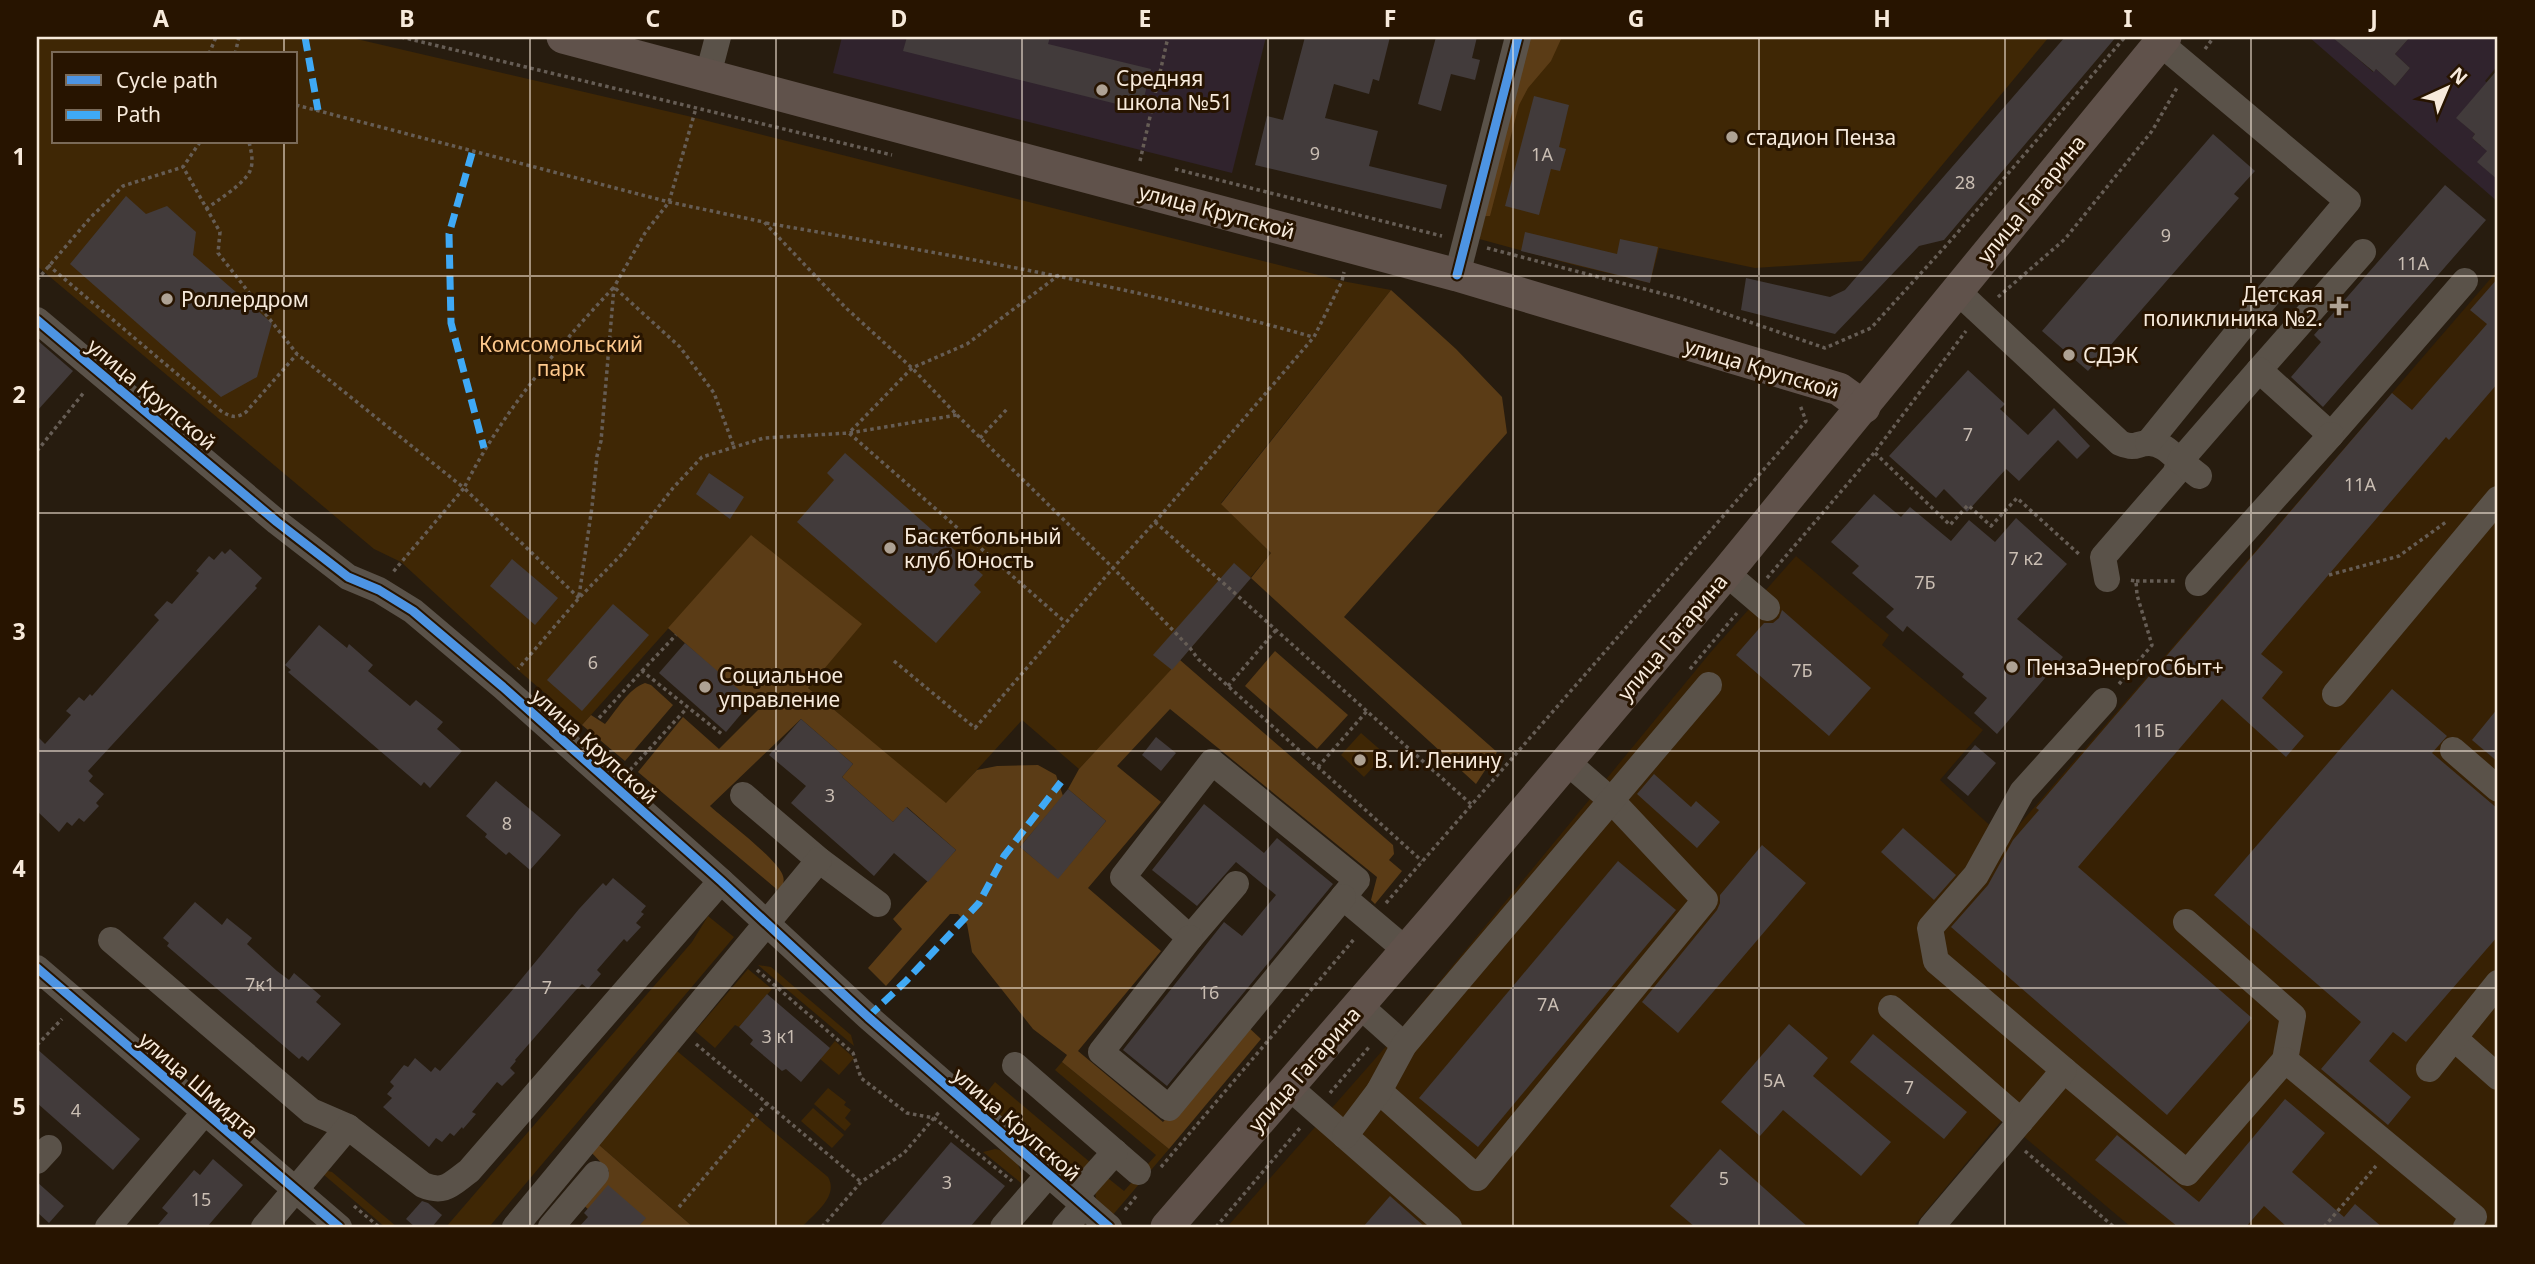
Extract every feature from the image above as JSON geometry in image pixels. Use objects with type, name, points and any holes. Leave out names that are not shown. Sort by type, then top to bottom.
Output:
[{"type":"main road","name":"улица Крупской","points":[[563,37],[702,86],[1457,275],[1839,389],[1864,407]]},
{"type":"main road","name":"улица Гагарина","points":[[1167,1227],[1727,573],[1864,407],[1902,355],[2162,40]]},
{"type":"street","points":[[702,86],[718,37]]},
{"type":"street","points":[[1457,275],[1518,37]]},
{"type":"street","points":[[2148,443],[2260,304],[2348,201],[2189,68],[2162,40]]},
{"type":"street","points":[[2107,579],[2103,557],[2175,474],[2190,469],[2259,370],[2363,251]]},
{"type":"street","points":[[2198,583],[2465,281]]},
{"type":"street","points":[[1956,290],[2120,443],[2132,448],[2148,443],[2165,447],[2190,469]]},
{"type":"street","name":"улица Крупской","points":[[37,320],[277,522],[348,577],[379,590],[413,611],[503,687],[954,1092],[1041,1183],[1079,1201],[1113,1223]]},
{"type":"street","points":[[2259,370],[2331,435]]},
{"type":"street","points":[[2335,694],[2498,499]]},
{"type":"street","points":[[1727,573],[1767,608]]},
{"type":"street","points":[[1345,1136],[1379,1091],[1404,1045],[1709,685]]},
{"type":"street","points":[[2104,701],[2022,792],[1976,874],[1930,928],[1936,961],[2187,1173],[2285,1060],[2293,1016],[2186,922]]},
{"type":"street","points":[[2452,750],[2498,789]]},
{"type":"street","points":[[1189,938],[1123,877],[1212,762],[1357,880],[1169,1108],[1101,1052],[1189,938],[1236,884]]},
{"type":"street","points":[[1379,1091],[1477,1178],[1705,900],[1612,801],[1567,762]]},
{"type":"street","points":[[743,795],[819,860],[878,904]]},
{"type":"street","points":[[515,1227],[819,860]]},
{"type":"street","points":[[111,940],[311,1111],[348,1128],[423,1185],[434,1190],[445,1189],[469,1171],[721,881]]},
{"type":"street","points":[[1343,897],[1406,951]]},
{"type":"street","name":"улица Шмидта","points":[[39,973],[70,1011],[204,1113],[339,1227]]},
{"type":"street","points":[[2429,1069],[2498,983]]},
{"type":"street","points":[[1359,1005],[1404,1045]]},
{"type":"street","points":[[1891,1009],[2014,1129]]},
{"type":"street","points":[[2454,1038],[2498,1077]]},
{"type":"street","points":[[2285,1060],[2475,1224]]},
{"type":"street","points":[[1015,1065],[1145,1179]]},
{"type":"street","points":[[1931,1227],[2064,1070]]},
{"type":"street","points":[[1289,1087],[1449,1227]]},
{"type":"street","points":[[108,1227],[204,1113]]},
{"type":"street","points":[[264,1227],[348,1128]]},
{"type":"street","points":[[1065,1227],[1079,1201],[1115,1152]]},
{"type":"street","points":[[551,1227],[596,1174]]},
{"type":"street","points":[[1003,1227],[1041,1183]]},
{"type":"path","points":[[1140,161],[1168,37]]},
{"type":"path","points":[[1167,168],[1684,299],[1825,348],[1871,328],[1952,239],[2124,37]]},
{"type":"path","points":[[1930,378],[1980,313],[2065,239],[2152,131],[2189,68],[2214,37]]},
{"type":"path","points":[[379,590],[464,488],[484,448],[557,348],[614,287],[668,202],[702,86]]},
{"type":"path","points":[[298,106],[668,202],[1059,275],[1262,322],[1314,337]]},
{"type":"path","points":[[37,280],[123,186],[183,167],[198,144]]},
{"type":"path","points":[[206,209],[235,187],[250,171],[252,155],[249,144]]},
{"type":"path","points":[[183,167],[220,232],[218,253],[297,354],[464,488],[579,598]]},
{"type":"path","points":[[764,222],[846,308],[912,368],[1113,568],[1198,659],[1422,861]]},
{"type":"path","points":[[48,265],[221,411],[232,417],[246,412],[297,354]]},
{"type":"path","points":[[894,661],[975,729],[1314,337],[1342,281],[1346,265]]},
{"type":"path","points":[[849,433],[912,368],[967,344],[1059,275]]},
{"type":"path","points":[[614,287],[680,347],[714,393],[734,447]]},
{"type":"path","points":[[579,598],[601,441],[614,287]]},
{"type":"path","points":[[37,451],[99,373]]},
{"type":"path","points":[[1113,1223],[1145,1179],[1806,421],[1798,399]]},
{"type":"path","points":[[980,438],[1008,408]]},
{"type":"path","points":[[503,687],[579,598],[622,554],[673,488],[702,457],[764,438],[849,433],[957,415]]},
{"type":"path","points":[[849,433],[1065,622]]},
{"type":"path","points":[[1874,453],[1950,525],[1968,505],[1991,526],[2017,498],[2107,579],[2198,583]]},
{"type":"path","points":[[2329,575],[2399,556],[2453,517]]},
{"type":"path","points":[[1155,522],[1472,804]]},
{"type":"path","points":[[2104,701],[2152,645],[2137,596],[2136,581]]},
{"type":"path","points":[[1228,686],[1276,630]]},
{"type":"path","points":[[599,718],[676,635]]},
{"type":"path","points":[[642,671],[723,735]]},
{"type":"path","points":[[615,788],[687,708]]},
{"type":"path","points":[[1318,767],[1367,711]]},
{"type":"path","points":[[740,956],[853,1053],[861,1078],[907,1113],[934,1118],[1018,1185],[1041,1183]]},
{"type":"path","points":[[37,1045],[70,1011]]},
{"type":"path","points":[[678,1030],[861,1182]]},
{"type":"path","points":[[822,1227],[861,1182],[904,1153],[954,1092]]},
{"type":"path","points":[[679,1208],[767,1103]]},
{"type":"path","points":[[2014,1129],[2114,1227]]},
{"type":"path","points":[[2324,1227],[2391,1149]]},
{"type":"shaded area","points":[[842,37],[1266,37],[1232,173],[833,73]]},
{"type":"shaded area","points":[[1530,37],[1562,37],[1551,61],[1528,88],[1519,105],[1490,216],[1484,216]]},
{"type":"shaded area","points":[[2309,37],[2333,37],[2373,72],[2376,69],[2395,86],[2410,68],[2395,54],[2410,37],[2498,37],[2498,65],[2485,81],[2498,92],[2498,108],[2479,92],[2457,118],[2475,134],[2472,138],[2481,146],[2498,127],[2498,138],[2478,162],[2498,180],[2498,202]]},
{"type":"shaded area","points":[[2498,270],[2498,1227],[2131,1227],[2003,1119],[1913,1227],[1227,1227],[1389,1043],[1710,653],[1796,556],[1889,635],[1882,645],[1983,730],[1940,780],[2006,840]]},
{"type":"shaded area","points":[[1391,290],[1456,349],[1502,397],[1507,433],[1344,617],[1497,752],[1476,784],[1251,578],[1271,553],[1221,504]]},
{"type":"shaded area","points":[[751,535],[862,624],[808,688],[946,803],[977,770],[997,766],[1038,765],[1056,775],[1063,796],[1020,847],[1058,878],[1106,821],[1068,789],[1079,769],[1180,660],[1393,845],[1394,854],[1389,860],[1402,871],[1375,904],[1371,900],[1377,877],[1170,709],[1117,766],[1161,802],[1088,888],[1161,951],[1078,1051],[1163,1122],[1247,1026],[1261,1039],[1169,1149],[1062,1062],[1067,1055],[1033,1029],[972,952],[967,924],[958,914],[950,914],[886,986],[868,968],[902,929],[893,919],[956,850],[907,807],[893,822],[842,777],[853,764],[801,719],[710,806],[780,869],[784,880],[780,892],[638,772],[683,717],[719,749],[759,709],[668,628]]},
{"type":"shaded area","points":[[1275,651],[1348,715],[1317,749],[1245,686]]},
{"type":"shaded area","points":[[645,683],[651,685],[673,705],[625,761],[582,725],[591,715],[605,724],[628,695]]},
{"type":"shaded area","points":[[598,1144],[693,1227],[638,1227],[645,1218],[588,1209],[582,1204],[609,1171],[591,1152]]},
{"type":"green space","name":"Комсомольский парк","points":[[37,37],[348,37],[692,117],[1342,281],[1391,290],[1221,503],[1271,553],[1172,670],[1079,769],[1022,720],[946,804],[807,687],[751,536],[582,725],[401,562],[374,549],[37,266]]},
{"type":"green space","name":"стадион Пенза","points":[[1526,37],[2049,37],[1862,261],[1755,268],[1659,248],[1650,283],[1472,237]]},
{"type":"green space","points":[[1361,733],[1385,754],[1364,777],[1341,755]]},
{"type":"green space","points":[[708,916],[734,937],[489,1227],[446,1227],[692,942]]},
{"type":"green space","points":[[758,965],[771,967],[851,1035],[854,1046]]},
{"type":"green space","points":[[748,969],[772,989],[739,1027],[735,1025],[715,1048],[695,1031]]},
{"type":"green space","points":[[835,1041],[854,1058],[839,1075],[820,1059]]},
{"type":"green space","points":[[677,1051],[828,1177],[831,1184],[828,1197],[802,1227],[693,1227],[598,1144]]},
{"type":"green space","points":[[1062,1062],[1169,1149],[1111,1217],[1096,1198],[1097,1188],[1104,1175],[1124,1191],[1156,1155],[1055,1070]]},
{"type":"green space","points":[[995,1082],[1091,1163],[1082,1173],[1069,1176],[980,1101]]},
{"type":"green space","points":[[828,1088],[846,1102],[844,1105],[851,1110],[845,1118],[851,1124],[845,1131],[814,1104]]},
{"type":"green space","points":[[813,1108],[844,1135],[832,1148],[801,1121]]},
{"type":"green space","points":[[995,1149],[1007,1153],[1016,1161],[1021,1171],[1021,1183],[983,1152]]},
{"type":"green space","points":[[328,1171],[397,1227],[385,1227],[323,1174]]},
{"type":"building","name":"Средняя школа №51","points":[[907,37],[1050,37],[1048,44],[1151,69],[1141,110],[903,51]]},
{"type":"building","points":[[1305,37],[1390,37],[1379,81],[1373,79],[1369,94],[1334,84],[1325,118],[1378,131],[1369,166],[1447,185],[1441,209],[1255,165],[1267,116],[1283,120]]},
{"type":"building","points":[[1436,37],[1477,37],[1472,58],[1480,60],[1475,80],[1451,74],[1441,111],[1418,104]]},
{"type":"building","points":[[2065,37],[2116,37],[1944,240],[1919,246],[1835,334],[1741,310],[1746,278],[1830,297],[1845,290]]},
{"type":"building","points":[[2332,37],[2410,37],[2395,54],[2410,68],[2395,86]]},
{"type":"building","points":[[2498,69],[2498,180],[2477,162],[2487,151],[2472,138],[2475,134],[2456,118]]},
{"type":"building","points":[[1534,96],[1569,105],[1559,147],[1566,149],[1560,171],[1551,169],[1539,215],[1505,206]]},
{"type":"building","points":[[2213,134],[2255,171],[2234,194],[2239,198],[2088,371],[2042,331]]},
{"type":"building","points":[[2445,185],[2486,220],[2323,407],[2291,377],[2321,342],[2314,335]]},
{"type":"building","points":[[126,196],[146,214],[167,206],[196,232],[193,255],[272,323],[257,377],[221,397],[70,264]]},
{"type":"building","points":[[1525,232],[1617,254],[1620,239],[1658,247],[1650,283],[1521,251]]},
{"type":"building","points":[[2498,278],[2498,383],[2449,440],[2446,437],[2261,654],[2283,672],[2262,698],[2304,736],[2286,757],[2222,699],[2078,867],[2252,1018],[2167,1115],[1951,927],[1988,885],[2013,840],[2039,810],[2036,808],[2392,393],[2412,410],[2487,324],[2470,310]]},
{"type":"building","points":[[37,340],[73,371],[37,411]]},
{"type":"building","points":[[1968,370],[2005,404],[2000,409],[2028,435],[2054,408],[2090,446],[2077,459],[2058,440],[2019,481],[2006,469],[1967,512],[1944,489],[1936,498],[1889,456]]},
{"type":"building","name":"Баскетбольный клуб Юность","points":[[845,453],[983,575],[974,585],[981,592],[936,643],[797,522],[834,480],[827,473]]},
{"type":"building","points":[[709,473],[744,497],[730,519],[696,494]]},
{"type":"building","points":[[1874,494],[1901,517],[1910,507],[1951,541],[1969,520],[1995,542],[2016,518],[2067,564],[2017,619],[2063,657],[1997,734],[1974,713],[1987,698],[1962,677],[1964,674],[1907,626],[1903,632],[1886,617],[1894,609],[1852,573],[1859,566],[1831,542]]},
{"type":"building","points":[[230,549],[262,578],[255,586],[257,588],[88,771],[93,776],[89,781],[104,794],[96,803],[99,806],[84,822],[79,818],[72,826],[67,822],[59,832],[37,811],[37,736],[45,744],[71,715],[66,711],[79,697],[84,701],[90,694],[92,696],[159,620],[154,615],[167,601],[172,604],[199,573],[196,571],[209,556],[214,560],[222,551],[225,554]]},
{"type":"building","points":[[512,559],[558,598],[535,625],[490,586]]},
{"type":"building","points":[[1234,563],[1251,578],[1172,670],[1153,655]]},
{"type":"building","points":[[613,604],[649,635],[582,711],[547,680]]},
{"type":"building","points":[[1782,610],[1871,688],[1829,736],[1736,655],[1764,623],[1773,623],[1779,618]]},
{"type":"building","points":[[319,625],[347,648],[349,644],[373,665],[368,671],[410,706],[416,700],[443,722],[437,729],[462,751],[430,788],[424,782],[421,786],[288,672],[291,670],[285,665]]},
{"type":"building","name":"Социальное управление","points":[[685,643],[752,701],[726,732],[659,673]]},
{"type":"building","points":[[2392,689],[2447,736],[2432,753],[2498,809],[2498,936],[2406,1042],[2393,1032],[2369,1061],[2411,1097],[2388,1125],[2321,1069],[2361,1022],[2214,895]]},
{"type":"building","points":[[2498,708],[2498,762],[2472,740]]},
{"type":"building","points":[[801,719],[853,764],[842,777],[893,822],[906,807],[956,850],[928,882],[894,853],[874,876],[791,803],[806,786],[769,755]]},
{"type":"building","points":[[1156,737],[1176,753],[1161,771],[1142,755]]},
{"type":"building","points":[[1975,745],[1996,763],[1968,796],[1947,778]]},
{"type":"building","points":[[1654,774],[1691,807],[1696,801],[1720,822],[1697,848],[1637,794]]},
{"type":"building","points":[[496,781],[561,835],[530,870],[509,852],[506,855],[466,816]]},
{"type":"building","points":[[1068,789],[1106,821],[1058,879],[1020,847]]},
{"type":"building","points":[[1204,804],[1264,853],[1277,838],[1333,884],[1167,1086],[1123,1050],[1224,922],[1242,936],[1276,895],[1236,862],[1197,906],[1152,870]]},
{"type":"building","points":[[1903,828],[1956,875],[1934,900],[1881,852]]},
{"type":"building","points":[[1762,845],[1806,883],[1678,1033],[1642,1002],[1717,910],[1720,895]]},
{"type":"building","points":[[1618,861],[1676,910],[1478,1147],[1419,1098]]},
{"type":"building","points":[[613,878],[646,906],[641,912],[644,914],[636,923],[641,927],[627,942],[624,939],[597,970],[601,974],[588,989],[582,984],[575,991],[515,1060],[510,1068],[515,1073],[502,1086],[497,1082],[472,1112],[476,1114],[463,1129],[462,1127],[454,1136],[450,1133],[442,1142],[436,1138],[429,1147],[383,1107],[392,1098],[387,1094],[394,1086],[390,1082],[404,1065],[408,1067],[415,1058],[431,1072],[435,1067],[440,1071],[509,994],[579,909],[603,883],[606,886]]},
{"type":"building","points":[[195,902],[222,925],[227,918],[252,938],[247,944],[289,980],[294,973],[321,996],[316,1002],[341,1024],[308,1061],[302,1056],[299,1059],[167,946],[169,943],[163,938]]},
{"type":"building","points":[[767,994],[830,1048],[801,1082],[786,1069],[782,1071],[750,1044],[753,1040],[739,1027]]},
{"type":"building","points":[[1789,1024],[1828,1058],[1813,1076],[1891,1142],[1861,1176],[1783,1110],[1760,1136],[1721,1102]]},
{"type":"building","points":[[1873,1034],[1967,1112],[1944,1139],[1850,1062]]},
{"type":"building","points":[[37,1049],[140,1139],[113,1170],[37,1103]]},
{"type":"building","points":[[2285,1099],[2325,1133],[2292,1172],[2344,1217],[2355,1204],[2382,1227],[2287,1227],[2264,1206],[2246,1227],[2178,1227],[2095,1160],[2117,1135],[2199,1202]]},
{"type":"building","points":[[951,1142],[1005,1186],[970,1227],[879,1227]]},
{"type":"building","points":[[1720,1149],[1808,1227],[1695,1227],[1670,1206]]},
{"type":"building","points":[[213,1159],[243,1185],[207,1227],[156,1227],[168,1213],[162,1208],[194,1170],[200,1175]]},
{"type":"building","points":[[37,1182],[64,1206],[49,1223],[37,1212]]},
{"type":"building","points":[[608,1185],[646,1218],[638,1227],[579,1227],[588,1217],[584,1213]]},
{"type":"building","points":[[1390,1196],[1425,1227],[1363,1227]]},
{"type":"building","points":[[422,1201],[442,1215],[432,1227],[415,1227],[406,1219]]},
{"type":"marked path","points":[[305,37],[318,110]]},
{"type":"marked path","points":[[472,153],[449,234],[451,323],[484,448]]},
{"type":"marked path","points":[[868,1017],[906,981],[979,903],[1004,856],[1061,782]]},
{"type":"cycle path","points":[[1457,275],[1518,37]]},
{"type":"cycle path","points":[[37,320],[277,522],[348,577],[379,590],[413,611],[503,687],[721,881],[868,1017],[1109,1227]]},
{"type":"cycle path","points":[[37,968],[339,1227]]},
{"type":"place","name":"Средняя школа №51","points":[[1102,90]]},
{"type":"place","name":"стадион Пенза","points":[[1732,137]]},
{"type":"place","name":"Роллердром","points":[[167,299]]},
{"type":"place","name":"Детская поликлиника №2.","points":[[2339,306]]},
{"type":"place","name":"СДЭК","points":[[2069,355]]},
{"type":"place","name":"Баскетбольный клуб Юность","points":[[890,548]]},
{"type":"place","name":"ПензаЭнергоСбыт+","points":[[2012,667]]},
{"type":"place","name":"Социальное управление","points":[[705,687]]},
{"type":"place","name":"В. И. Ленину","points":[[1360,760]]}]
